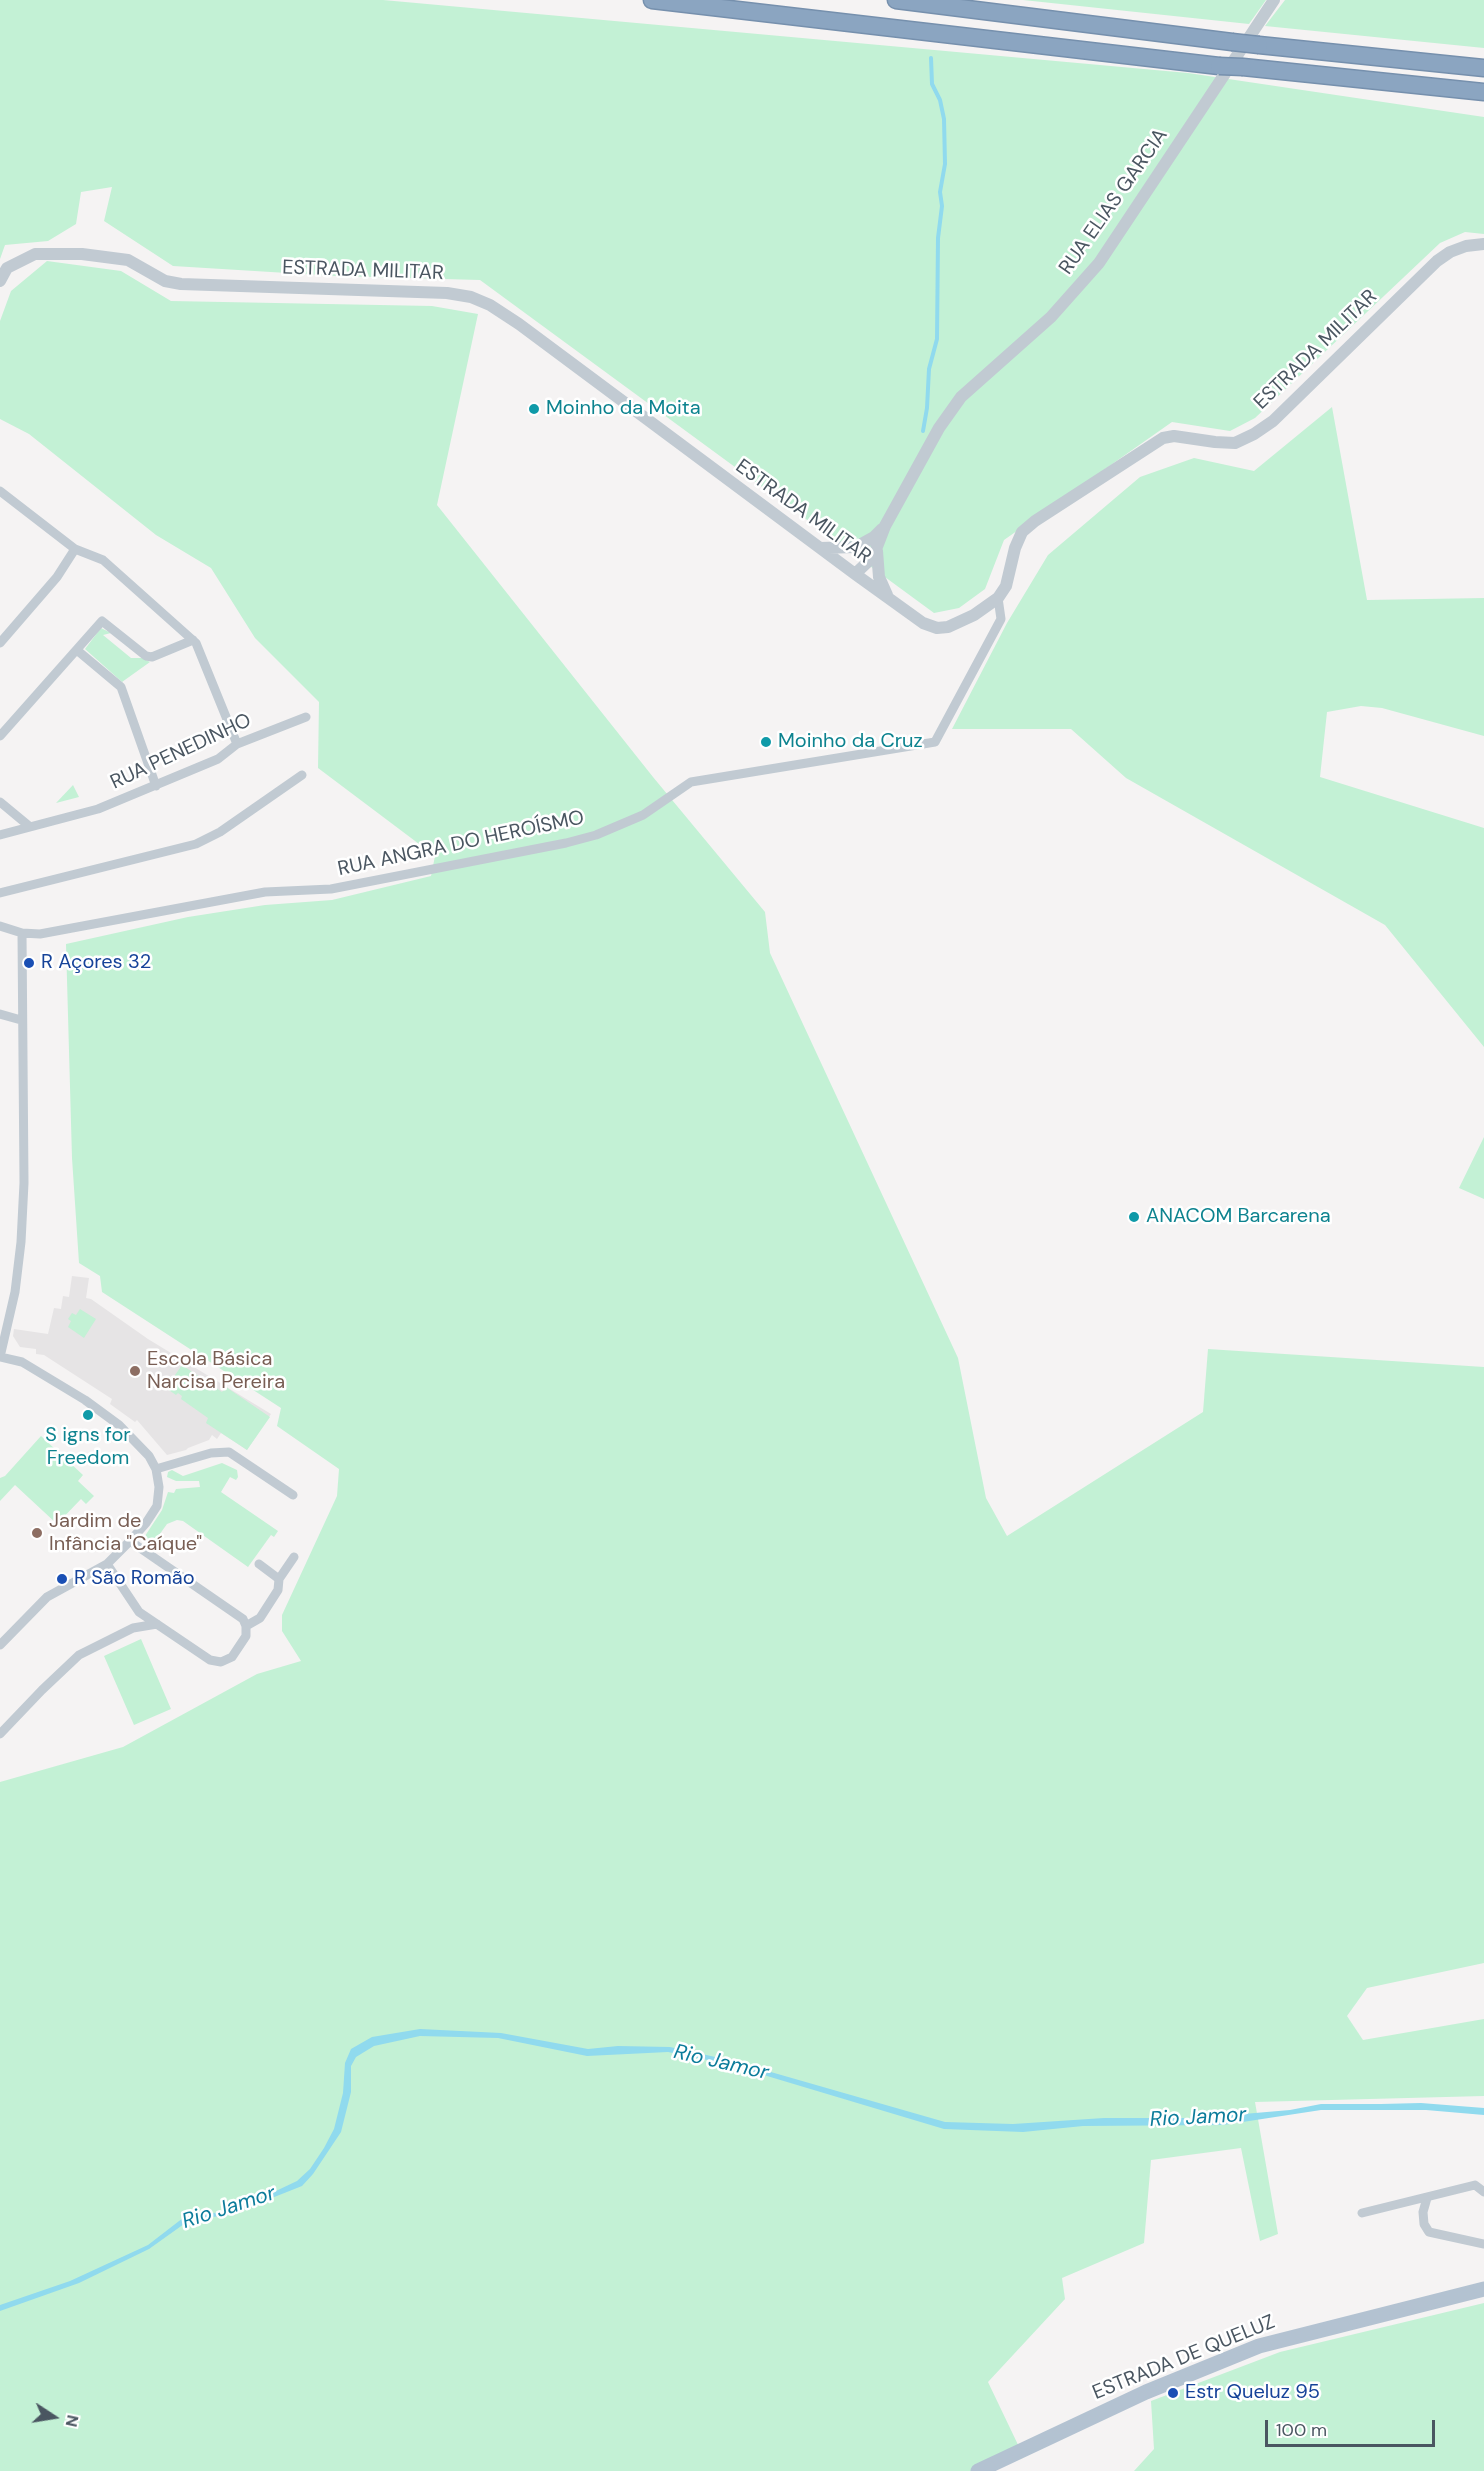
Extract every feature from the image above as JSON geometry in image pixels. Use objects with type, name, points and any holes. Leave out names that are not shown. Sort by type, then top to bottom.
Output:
[{"type":"highway","points":[[652,0],[1219,66],[1484,92]]},
{"type":"highway","points":[[902,1],[1232,42],[1484,68]]},
{"type":"main road","name":"ESTRADA DE QUELUZ","points":[[978,2471],[1146,2392],[1259,2346],[1484,2289]]},
{"type":"street","name":"RUA ELIAS GARCIA","points":[[855,574],[867,565],[875,543],[939,428],[962,397],[1051,317],[1100,263],[1274,0]]},
{"type":"street","name":"ESTRADA MILITAR","points":[[0,281],[7,268],[35,254],[82,254],[129,260],[165,280],[181,284],[447,293],[471,297],[490,305],[519,324],[855,574],[923,623],[937,628],[948,627],[967,619],[998,598],[1006,585],[1015,548],[1023,532],[1035,521],[1163,438],[1188,437],[1235,443],[1254,434],[1273,421],[1437,261],[1450,252],[1466,246],[1484,244]]},
{"type":"street","points":[[0,491],[75,549],[103,560],[193,640],[237,744]]},
{"type":"street","name":"RUA ELIAS GARCIA","points":[[875,543],[879,577],[889,598]]},
{"type":"street","points":[[820,548],[855,547],[875,543]]},
{"type":"street","points":[[0,643],[57,577],[75,549]]},
{"type":"street","name":"RUA ANGRA DO HEROÍSMO","points":[[0,926],[22,933],[58,932],[266,892],[331,890],[596,835],[643,815],[691,782],[935,742],[1001,619],[998,598]]},
{"type":"street","points":[[0,735],[78,651],[102,621],[146,656],[152,657],[193,640]]},
{"type":"street","points":[[78,651],[121,687],[156,786]]},
{"type":"street","name":"RUA PENEDINHO","points":[[0,835],[98,809],[218,759],[237,744],[306,717]]},
{"type":"street","points":[[0,893],[196,844],[220,832],[302,775]]},
{"type":"street","points":[[0,802],[29,826]]},
{"type":"street","points":[[0,1645],[47,1597],[107,1564],[146,1523],[157,1506],[159,1487],[156,1469],[146,1452],[116,1422],[85,1400],[22,1362],[0,1357],[15,1292],[21,1251],[24,1183],[22,933]]},
{"type":"street","points":[[0,1014],[21,1020]]},
{"type":"street","points":[[156,1469],[211,1453],[229,1452],[293,1495]]},
{"type":"street","points":[[107,1564],[130,1602],[139,1611],[210,1660],[221,1662],[232,1657],[246,1636],[243,1619],[130,1541]]},
{"type":"street","points":[[246,1626],[260,1618],[278,1590],[279,1579],[294,1557]]},
{"type":"street","points":[[259,1564],[279,1579]]},
{"type":"street","points":[[0,1734],[80,1655],[133,1628],[157,1624]]},
{"type":"street","points":[[1362,2213],[1475,2185],[1484,2192]]},
{"type":"street","points":[[1427,2198],[1424,2224],[1428,2232],[1484,2244]]},
{"type":"shaded area","name":"Escola Básica Narcisa Pereira","points":[[72,1276],[89,1278],[86,1298],[91,1299],[148,1339],[271,1414],[247,1450],[221,1433],[217,1439],[212,1435],[209,1440],[167,1455],[137,1420],[135,1422],[110,1404],[112,1399],[44,1355],[36,1354],[36,1349],[20,1347],[13,1336],[14,1329],[48,1334],[54,1308],[61,1309],[63,1296],[69,1297]]},
{"type":"green space","points":[[0,0],[383,0],[1188,73],[1484,117],[1484,234],[1465,232],[1440,243],[1255,418],[1230,431],[1172,422],[1004,540],[985,589],[959,608],[934,613],[480,280],[336,276],[173,266],[104,221],[112,187],[81,192],[76,224],[48,241],[5,245],[0,259]]},
{"type":"green space","points":[[1023,0],[1266,0],[1249,24]]},
{"type":"green space","points":[[1285,0],[1484,0],[1484,48],[1265,26]]},
{"type":"green space","points":[[47,261],[121,271],[171,301],[432,306],[478,314],[437,505],[653,777],[765,912],[770,953],[958,1358],[986,1498],[1007,1536],[1203,1412],[1208,1349],[1484,1367],[1484,1963],[1367,1988],[1347,2016],[1363,2040],[1484,2019],[1484,2096],[1255,2102],[1278,2234],[1260,2241],[1241,2148],[1151,2160],[1144,2243],[1062,2278],[1065,2299],[988,2382],[1021,2451],[978,2471],[0,2471],[0,1782],[123,1747],[257,1674],[301,1661],[282,1631],[282,1615],[337,1496],[339,1469],[277,1426],[281,1408],[102,1292],[100,1276],[79,1263],[72,1158],[66,944],[188,917],[265,905],[332,900],[431,876],[435,856],[318,768],[319,702],[255,638],[211,568],[156,535],[29,434],[0,419],[0,321],[11,291]]},
{"type":"green space","points":[[1332,407],[1367,600],[1484,598],[1484,736],[1382,708],[1361,706],[1327,712],[1320,777],[1484,828],[1484,1047],[1385,925],[1126,778],[1071,729],[952,729],[1007,623],[1048,555],[1140,477],[1194,458],[1254,471]]},
{"type":"green space","points":[[101,628],[111,633],[103,635],[131,658],[142,658],[150,662],[122,682],[85,649]]},
{"type":"green space","points":[[73,785],[79,797],[56,803]]},
{"type":"green space","points":[[1484,1137],[1484,1199],[1459,1188]]},
{"type":"green space","points":[[80,1309],[96,1319],[84,1338],[68,1327],[71,1321],[68,1319],[72,1313],[76,1315]]},
{"type":"green space","points":[[182,1365],[222,1392],[226,1387],[270,1417],[247,1450],[206,1423],[208,1418],[181,1399],[182,1396],[178,1393],[176,1395],[166,1388]]},
{"type":"green space","points":[[41,1436],[83,1475],[78,1481],[94,1496],[86,1504],[81,1499],[57,1524],[15,1485],[0,1501],[0,1478],[5,1476]]},
{"type":"green space","points":[[222,1463],[237,1470],[238,1477],[236,1480],[230,1477],[221,1492],[278,1531],[274,1537],[271,1535],[248,1567],[183,1521],[177,1520],[167,1524],[152,1545],[146,1544],[143,1539],[162,1510],[168,1492],[174,1493],[176,1489],[200,1487],[199,1481],[176,1481],[167,1477],[168,1472],[172,1470],[183,1476]]},
{"type":"green space","points":[[141,1639],[171,1709],[134,1725],[104,1656]]},
{"type":"green space","points":[[1484,2303],[1484,2471],[1134,2471],[1154,2449],[1151,2401],[1280,2352]]},
{"type":"water","name":"Rio Jamor","points":[[420,2029],[501,2033],[588,2049],[618,2046],[670,2047],[729,2060],[945,2122],[1013,2124],[1104,2118],[1197,2118],[1290,2110],[1321,2104],[1421,2103],[1484,2108],[1484,2115],[1426,2110],[1321,2110],[1223,2125],[1083,2126],[1023,2132],[944,2129],[727,2064],[668,2052],[587,2056],[498,2038],[420,2036],[374,2046],[356,2057],[351,2066],[351,2092],[341,2132],[313,2174],[302,2186],[229,2215],[196,2219],[184,2224],[149,2249],[79,2283],[0,2311],[0,2305],[70,2281],[148,2245],[183,2218],[226,2211],[297,2181],[310,2169],[334,2129],[343,2093],[345,2063],[351,2049],[372,2037]]},
{"type":"waterway","points":[[923,431],[929,369],[937,339],[938,238],[942,206],[940,192],[945,164],[944,119],[940,100],[932,84],[931,58]]},
{"type":"place","name":"Moinho da Moita","points":[[534,409]]},
{"type":"place","name":"Moinho da Cruz","points":[[766,742]]},
{"type":"place","name":"R Açores 32","points":[[29,963]]},
{"type":"place","name":"ANACOM Barcarena","points":[[1134,1217]]},
{"type":"place","name":"Escola Básica Narcisa Pereira","points":[[135,1371]]},
{"type":"place","name":"S igns for Freedom","points":[[88,1415]]},
{"type":"place","name":"Jardim de Infância \"Caíque\"","points":[[37,1533]]},
{"type":"place","name":"R São Romão","points":[[62,1579]]},
{"type":"place","name":"Estr Queluz 95","points":[[1173,2393]]}]
